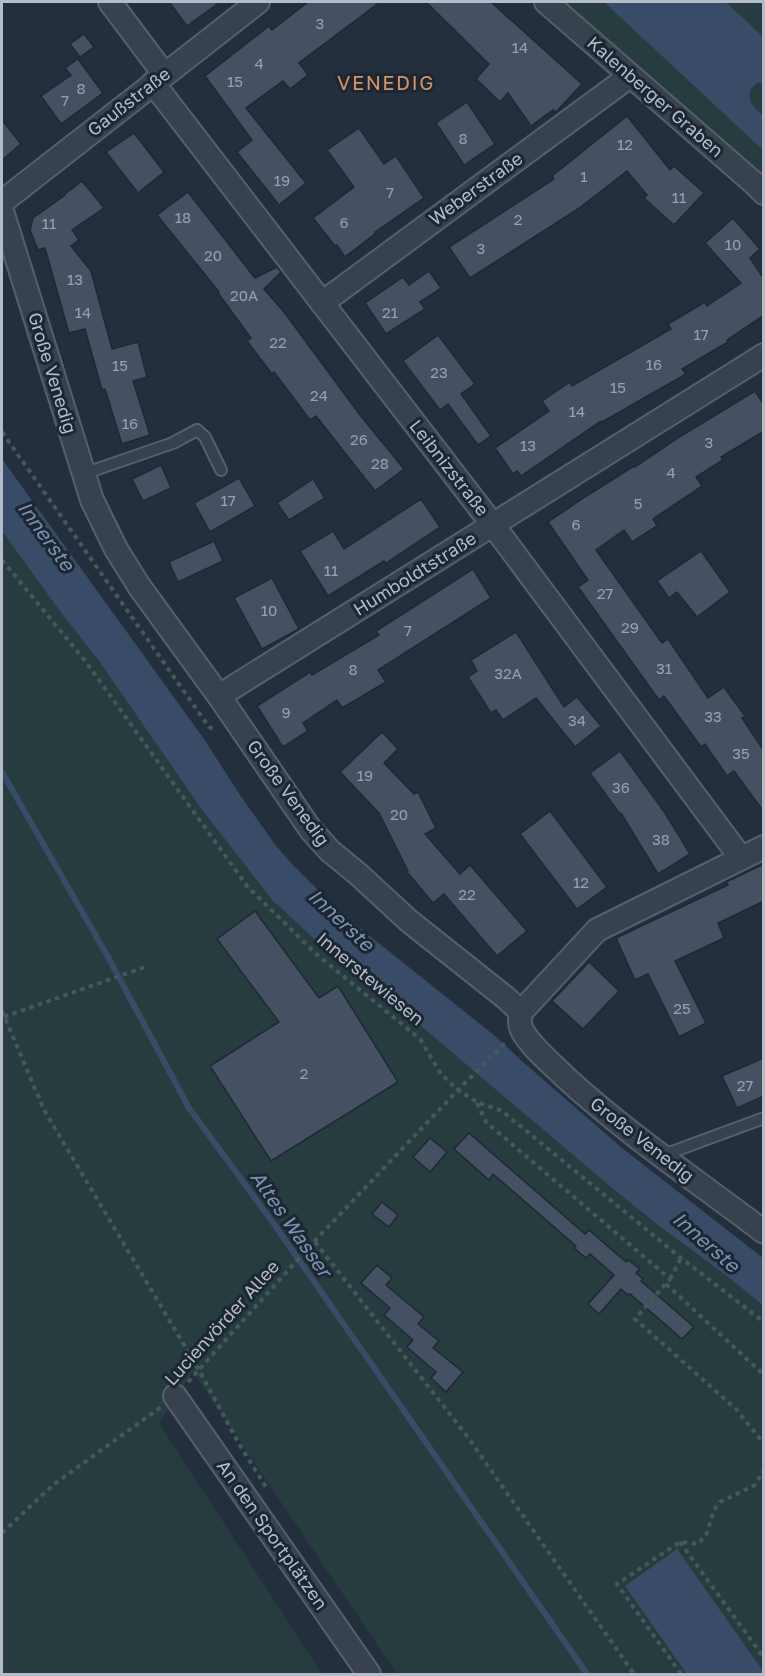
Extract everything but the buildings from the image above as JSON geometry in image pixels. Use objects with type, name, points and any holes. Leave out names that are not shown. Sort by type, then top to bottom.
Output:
[{"type":"street","name":"Leibnizstraße","points":[[110,2],[159,78],[322,303],[493,525],[741,858]]},
{"type":"street","name":"Gaußstraße","points":[[2,202],[258,2]]},
{"type":"street","name":"Kalenberger Graben","points":[[546,2],[764,194]]},
{"type":"street","name":"Weberstraße","points":[[322,303],[630,76]]},
{"type":"street","name":"Große Venedig","points":[[2,211],[83,474],[98,515],[139,586],[219,696],[311,830],[409,921],[521,1012],[520,1027],[524,1034],[555,1068],[584,1094],[633,1135],[764,1232]]},
{"type":"street","name":"Humboldtstraße","points":[[219,696],[764,355]]},
{"type":"street","points":[[521,1012],[597,930],[764,847]]},
{"type":"street","name":"An den Sportplätzen","points":[[175,1396],[369,1674]]},
{"type":"lane","points":[[83,474],[173,443],[196,430],[205,436],[221,470]]},
{"type":"lane","points":[[661,1156],[764,1118]]},
{"type":"path","name":"Innerstewiesen","points":[[2,560],[86,662],[247,886],[315,953],[420,1039],[441,1074],[458,1090],[477,1102],[502,1111],[681,1258],[764,1322]]},
{"type":"path","points":[[4,1017],[145,967]]},
{"type":"path","points":[[2,1011],[44,1110],[199,1370]]},
{"type":"path","name":"Lucienvörder Allee","points":[[2,1533],[53,1485],[175,1396],[308,1248],[465,1082],[514,1034]]},
{"type":"path","points":[[477,1102],[486,1122],[670,1279]]},
{"type":"path","points":[[315,1242],[467,1436],[634,1674]]},
{"type":"path","points":[[681,1258],[670,1279],[635,1319],[737,1410],[764,1444]]},
{"type":"path","points":[[666,1284],[764,1375]]},
{"type":"path","points":[[681,1674],[617,1584],[680,1542],[698,1544],[707,1533],[714,1510],[720,1502],[755,1485],[764,1470]]},
{"type":"path","points":[[680,1542],[764,1658]]},
{"type":"green space","points":[[552,2],[763,2],[763,190]]},
{"type":"green space","points":[[2,531],[99,661],[200,807],[272,900],[322,946],[375,987],[658,1225],[764,1305],[763,1674],[397,1674],[193,1372],[159,1423],[322,1674],[2,1674]]},
{"type":"water","points":[[604,2],[726,2],[763,37],[763,83],[757,83],[753,87],[750,91],[750,100],[763,115],[763,150]]},
{"type":"water","name":"Innerste","points":[[2,459],[204,739],[276,846],[293,865],[341,913],[495,1036],[622,1148],[763,1258],[763,1305],[611,1187],[375,987],[322,946],[272,900],[200,807],[99,661],[2,531]]},
{"type":"water","points":[[677,1549],[763,1671],[761,1674],[687,1674],[625,1586]]},
{"type":"waterway","name":"Altes Wasser","points":[[2,772],[108,957],[189,1108],[274,1224],[587,1674]]},
{"type":"district","name":"VENEDIG","points":[[386,83]]}]
